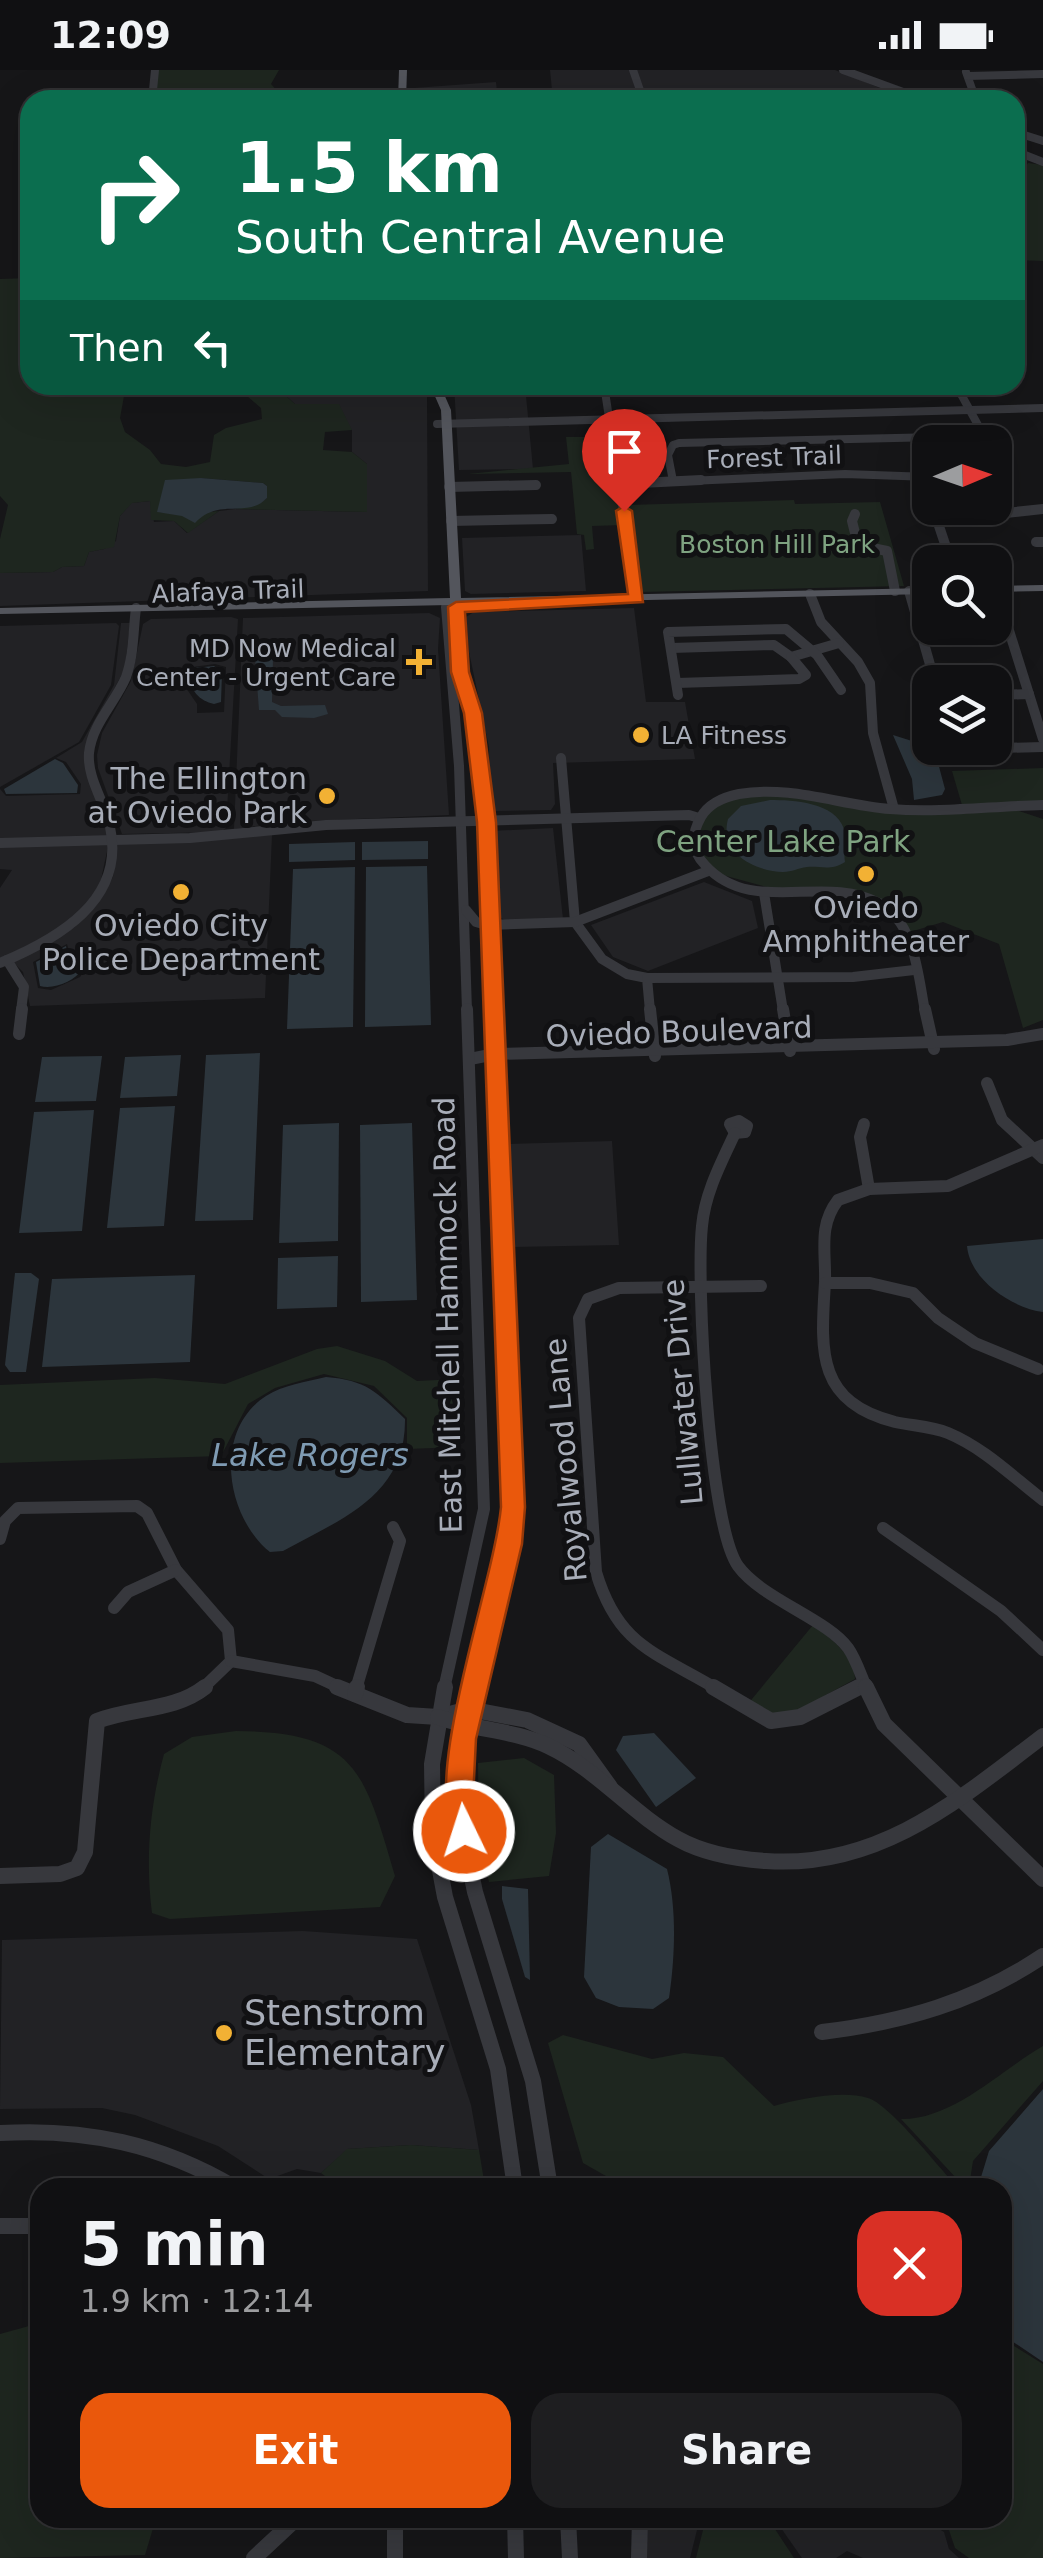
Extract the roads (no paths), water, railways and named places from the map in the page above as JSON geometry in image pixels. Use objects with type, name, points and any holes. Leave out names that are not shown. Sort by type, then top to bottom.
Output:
[{"type":"main road","points":[[440,395],[444,403],[438,466],[448,519]]},
{"type":"main road","points":[[442,424],[449,487],[451,604],[912,591]]},
{"type":"main road","points":[[438,466],[444,470],[449,487]]},
{"type":"main road","points":[[1012,589],[1043,588]]},
{"type":"main road","points":[[240,613],[292,603]]},
{"type":"main road","name":"Alafaya Trail","points":[[0,620],[292,603],[451,604]]},
{"type":"main road","name":"Alafaya Trail","points":[[0,611],[240,613],[451,604]]},
{"type":"street","points":[[843,70],[898,90]]},
{"type":"street","points":[[966,73],[1043,74]]},
{"type":"street","points":[[605,395],[637,598]]},
{"type":"street","points":[[962,395],[978,425]]},
{"type":"street","points":[[442,424],[1043,408]]},
{"type":"street","points":[[673,481],[668,455],[673,445],[679,443],[912,438]]},
{"type":"street","name":"Forest Trail","points":[[620,484],[845,474],[912,476]]},
{"type":"street","points":[[449,487],[536,485]]},
{"type":"street","points":[[1012,512],[1043,509]]},
{"type":"street","points":[[855,514],[852,521],[858,545],[886,551],[929,665]]},
{"type":"street","points":[[448,519],[552,518]]},
{"type":"street","points":[[810,594],[819,625],[864,671],[875,696],[875,742],[892,786],[894,809]]},
{"type":"street","name":"East Mitchell Hammock Road","points":[[451,604],[460,672],[473,713],[486,822],[513,1507],[510,1544],[464,1728],[460,1799],[468,1863],[543,2115],[549,2178]]},
{"type":"street","name":"East Mitchell Hammock Road","points":[[451,604],[462,822],[484,1509],[480,1544],[438,1717],[431,1801],[438,1868],[506,2103],[513,2178]]},
{"type":"street","points":[[19,1034],[24,988],[3,961],[72,926],[91,907],[109,876],[112,840],[89,754],[95,732],[129,668],[135,612]]},
{"type":"street","points":[[667,624],[718,623],[722,630]]},
{"type":"street","points":[[671,648],[774,645],[806,675],[799,679],[678,689],[668,632],[786,629],[813,651],[841,690]]},
{"type":"street","points":[[1012,642],[1043,740]]},
{"type":"street","points":[[791,657],[839,643]]},
{"type":"street","points":[[1012,694],[1028,694]]},
{"type":"street","points":[[1012,748],[1043,747]]},
{"type":"street","points":[[560,758],[575,922],[602,958],[628,974],[647,978],[778,978],[914,970]]},
{"type":"street","points":[[0,844],[190,838],[326,825],[699,818],[725,797],[772,790],[863,808],[1043,805]]},
{"type":"street","points":[[699,818],[694,846],[708,871],[738,886],[764,893],[852,895],[892,912],[905,930],[933,1046]]},
{"type":"street","points":[[465,908],[476,922],[491,924],[575,922],[708,871]]},
{"type":"street","points":[[764,893],[790,1050]]},
{"type":"street","points":[[647,978],[655,1055]]},
{"type":"street","name":"Oviedo Boulevard","points":[[933,1046],[1043,1034]]},
{"type":"street","name":"Oviedo Boulevard","points":[[470,1059],[1043,1043]]},
{"type":"street","points":[[987,1082],[1002,1120],[1040,1151],[948,1186],[869,1189],[838,1200],[826,1215],[821,1240],[825,1283],[821,1333],[830,1384],[840,1396],[875,1415],[946,1432],[1043,1500]]},
{"type":"street","points":[[864,1124],[860,1137],[869,1189]]},
{"type":"street","name":"Lullwater Drive","points":[[735,1133],[710,1188],[702,1224],[700,1286],[719,1514],[738,1565],[762,1588],[847,1646],[884,1724],[1043,1878]]},
{"type":"street","points":[[476,1236],[502,1235]]},
{"type":"street","points":[[825,1283],[870,1283],[913,1293],[938,1318],[975,1343],[1038,1369]]},
{"type":"street","name":"Royalwood Lane","points":[[760,1286],[596,1291],[582,1302],[579,1318],[596,1572],[606,1606],[626,1635],[771,1721],[811,1716],[843,1691],[866,1684]]},
{"type":"street","points":[[0,1539],[2,1524],[18,1508],[137,1506],[147,1513],[176,1570],[228,1630],[231,1661],[197,1696],[177,1705],[110,1715],[97,1721],[85,1852],[77,1868],[60,1874],[0,1876]]},
{"type":"street","points":[[355,1694],[400,1541],[393,1526]]},
{"type":"street","points":[[884,1528],[1001,1611],[1043,1650]]},
{"type":"street","points":[[114,1608],[128,1592],[176,1570]]},
{"type":"street","points":[[231,1661],[315,1676],[380,1707],[408,1715],[438,1717],[469,1709],[527,1720],[579,1744],[614,1793]]},
{"type":"street","points":[[438,1717],[464,1728],[520,1735],[549,1746],[648,1822],[683,1842],[732,1858],[813,1864],[885,1846],[1043,1736]]},
{"type":"street","points":[[822,2032],[895,2024],[958,2002],[1014,1976],[1043,1956]]},
{"type":"street","points":[[0,2133],[62,2131],[124,2139],[190,2162],[218,2178]]},
{"type":"street","points":[[0,2226],[30,2226]]},
{"type":"street","points":[[254,2558],[286,2528]]},
{"type":"street","points":[[394,2528],[395,2558]]},
{"type":"street","points":[[516,2528],[516,2558]]},
{"type":"street","points":[[568,2528],[570,2558]]},
{"type":"street","points":[[639,2558],[640,2528]]},
{"type":"water","points":[[201,478],[263,483],[267,486],[267,498],[251,507],[214,511],[195,523],[182,516],[157,512],[165,480]]},
{"type":"water","points":[[255,658],[273,658],[272,702],[281,706],[325,705],[328,714],[314,718],[282,717],[275,710],[259,710]]},
{"type":"water","points":[[214,666],[222,673],[221,702],[214,704],[196,694],[189,675],[194,668]]},
{"type":"water","points":[[893,735],[912,741],[912,765],[939,765],[945,789],[942,795],[914,800],[912,779]]},
{"type":"water","points":[[55,759],[63,763],[78,785],[77,793],[6,794],[4,789]]},
{"type":"water","points":[[770,800],[812,804],[832,813],[844,829],[845,862],[783,872],[761,868],[741,858],[729,841],[728,819],[741,806]]},
{"type":"water","points":[[428,841],[428,859],[362,860],[362,842]]},
{"type":"water","points":[[355,842],[355,860],[289,862],[289,844]]},
{"type":"water","points":[[427,866],[431,1025],[365,1027],[366,867]]},
{"type":"water","points":[[355,867],[353,1027],[287,1029],[293,869]]},
{"type":"water","points":[[66,946],[68,959],[82,970],[63,984],[40,986],[36,962]]},
{"type":"water","points":[[260,1053],[253,1220],[195,1221],[206,1055]]},
{"type":"water","points":[[181,1055],[177,1096],[120,1098],[125,1057]]},
{"type":"water","points":[[102,1056],[96,1101],[35,1102],[42,1057]]},
{"type":"water","points":[[175,1106],[164,1226],[107,1228],[120,1108]]},
{"type":"water","points":[[94,1110],[82,1231],[19,1233],[34,1112]]},
{"type":"water","points":[[339,1123],[338,1241],[279,1243],[283,1125]]},
{"type":"water","points":[[412,1123],[417,1300],[361,1302],[360,1125]]},
{"type":"water","points":[[1043,1239],[1043,1312],[1018,1305],[984,1281],[967,1246]]},
{"type":"water","points":[[338,1256],[337,1307],[277,1309],[278,1258]]},
{"type":"water","points":[[15,1273],[31,1273],[39,1279],[26,1372],[10,1372],[5,1365]]},
{"type":"water","points":[[195,1275],[190,1362],[42,1367],[52,1279]]},
{"type":"water","name":"Lake Rogers","points":[[326,1377],[361,1384],[405,1419],[395,1468],[366,1502],[347,1515],[283,1551],[270,1552],[243,1518],[235,1496],[232,1452],[238,1430],[249,1411],[266,1396],[287,1386]]},
{"type":"water","points":[[654,1733],[696,1778],[656,1807],[616,1750],[623,1736]]},
{"type":"water","points":[[608,1834],[667,1869],[674,1917],[671,1982],[669,1998],[653,2009],[619,2007],[596,1998],[584,1977],[591,1847]]},
{"type":"water","points":[[502,1886],[528,1889],[530,1980],[525,1977],[502,1899]]},
{"type":"water","points":[[1043,2089],[1043,2362],[1012,2341],[1012,2178],[981,2178],[989,2151]]},
{"type":"place","name":"MD Now Medical Center - Urgent Care","points":[[419,662]]},
{"type":"place","name":"LA Fitness","points":[[641,735]]},
{"type":"place","name":"The Ellington at Oviedo Park","points":[[327,796]]},
{"type":"place","name":"Oviedo Amphitheater","points":[[866,874]]},
{"type":"place","name":"Oviedo City Police Department","points":[[181,892]]},
{"type":"place","name":"Stenstrom Elementary","points":[[224,2033]]},
{"type":"park label","name":"Boston Hill Park","points":[[777,544]]},
{"type":"park label","name":"Center Lake Park","points":[[783,842]]}]
